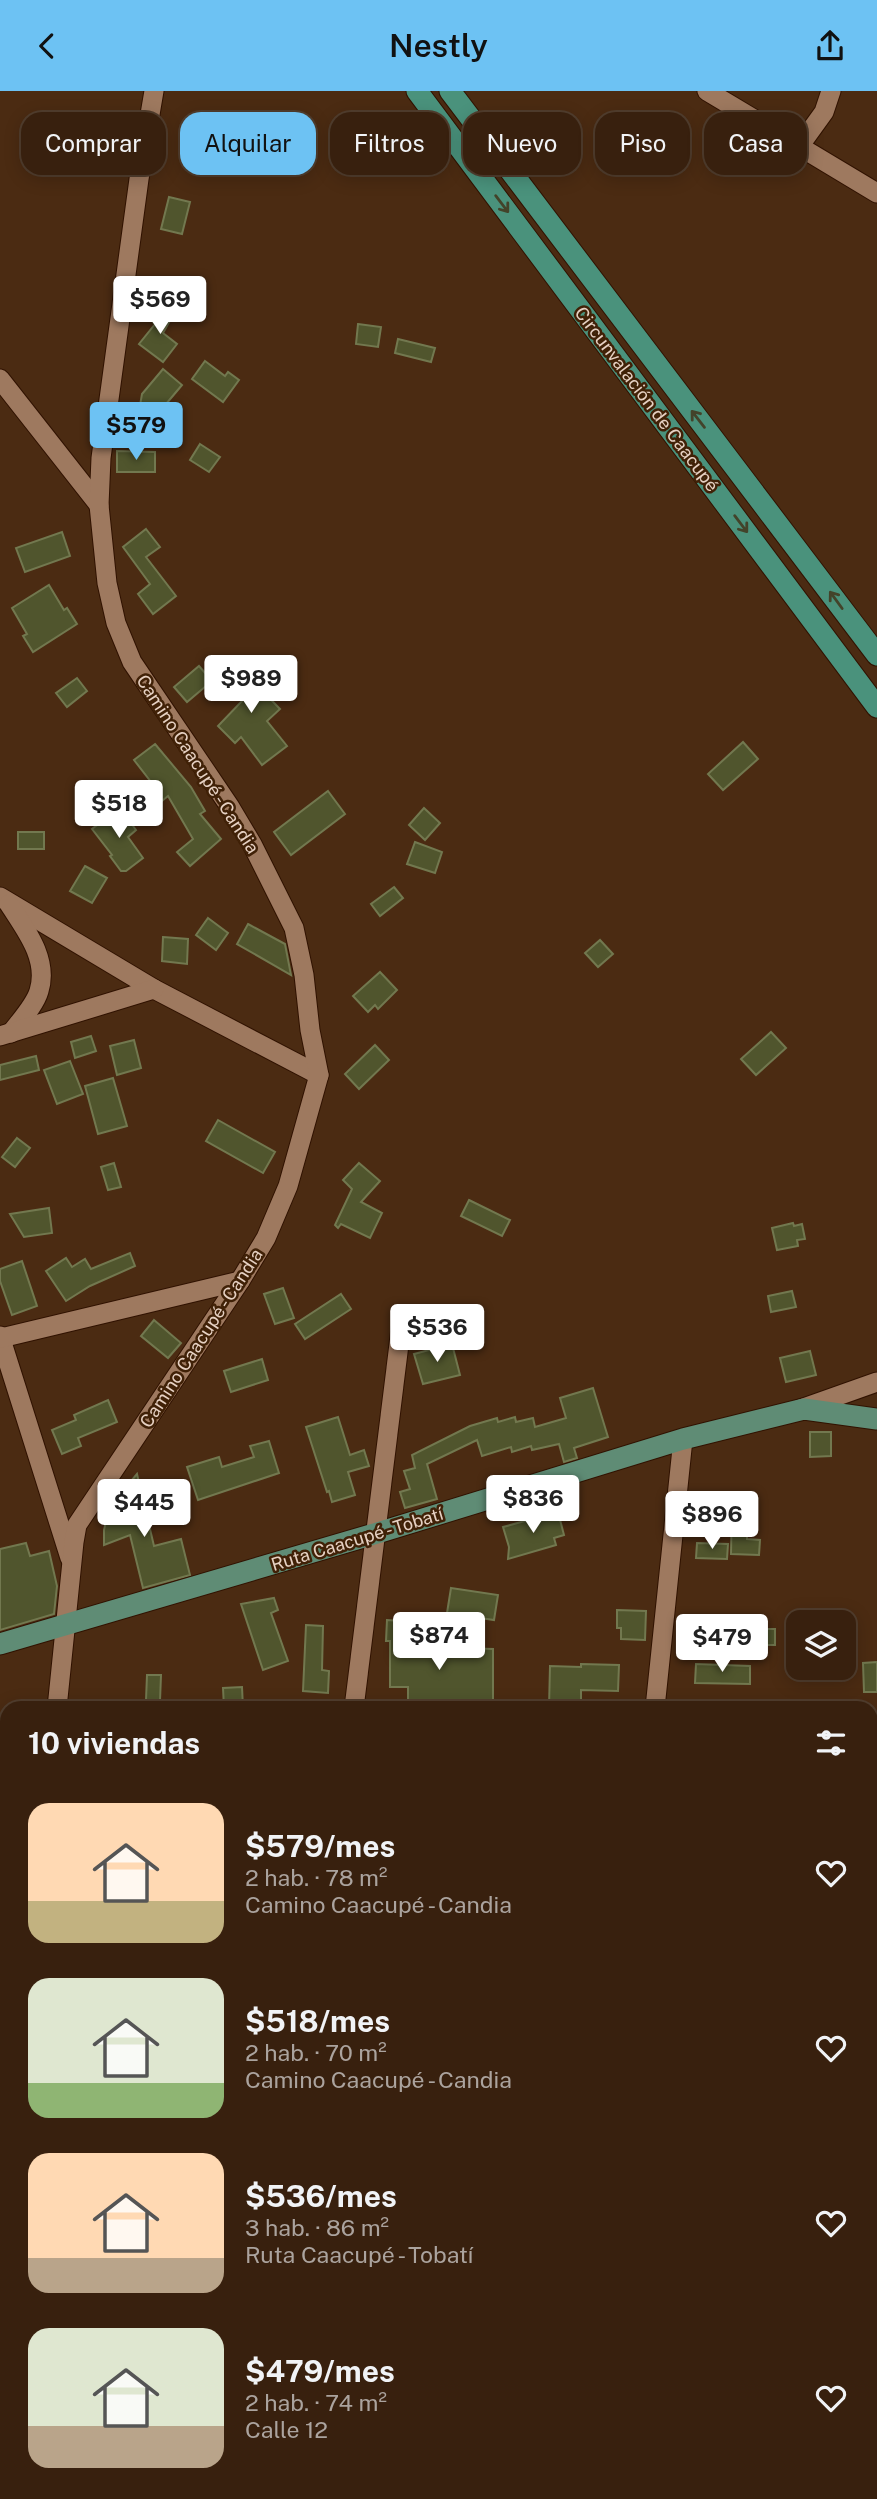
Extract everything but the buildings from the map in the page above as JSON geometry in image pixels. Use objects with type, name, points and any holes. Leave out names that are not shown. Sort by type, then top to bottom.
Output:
[{"type":"highway","name":"Circunvalación de Caacupé","points":[[418,91],[877,707]]},
{"type":"highway","name":"Circunvalación de Caacupé","points":[[450,91],[877,655]]},
{"type":"highway","points":[[855,625],[877,639]]},
{"type":"highway","points":[[828,643],[838,668],[877,726]]},
{"type":"main road","name":"Ruta Caacupé - Tobatí","points":[[0,1643],[374,1534],[683,1439],[804,1409],[877,1419]]},
{"type":"street","name":"Camino Caacupé - Candia","points":[[58,1701],[77,1525],[266,1238],[288,1186],[318,1075],[304,975],[293,928],[230,807],[132,662],[116,623],[107,583],[99,505],[103,445],[139,179],[154,91]]},
{"type":"street","points":[[707,91],[741,112]]},
{"type":"street","points":[[807,136],[824,112],[831,91]]},
{"type":"street","points":[[807,153],[877,193]]},
{"type":"street","points":[[0,379],[99,505]]},
{"type":"street","points":[[3,898],[154,989],[318,1075]]},
{"type":"street","points":[[3,898],[34,945],[42,970],[39,992],[6,1035]]},
{"type":"street","points":[[6,1035],[154,989]]},
{"type":"street","points":[[72,1566],[0,1337],[240,1281]]},
{"type":"street","points":[[355,1701],[401,1328]]},
{"type":"street","points":[[797,1410],[877,1382]]},
{"type":"street","points":[[656,1701],[683,1439]]}]
